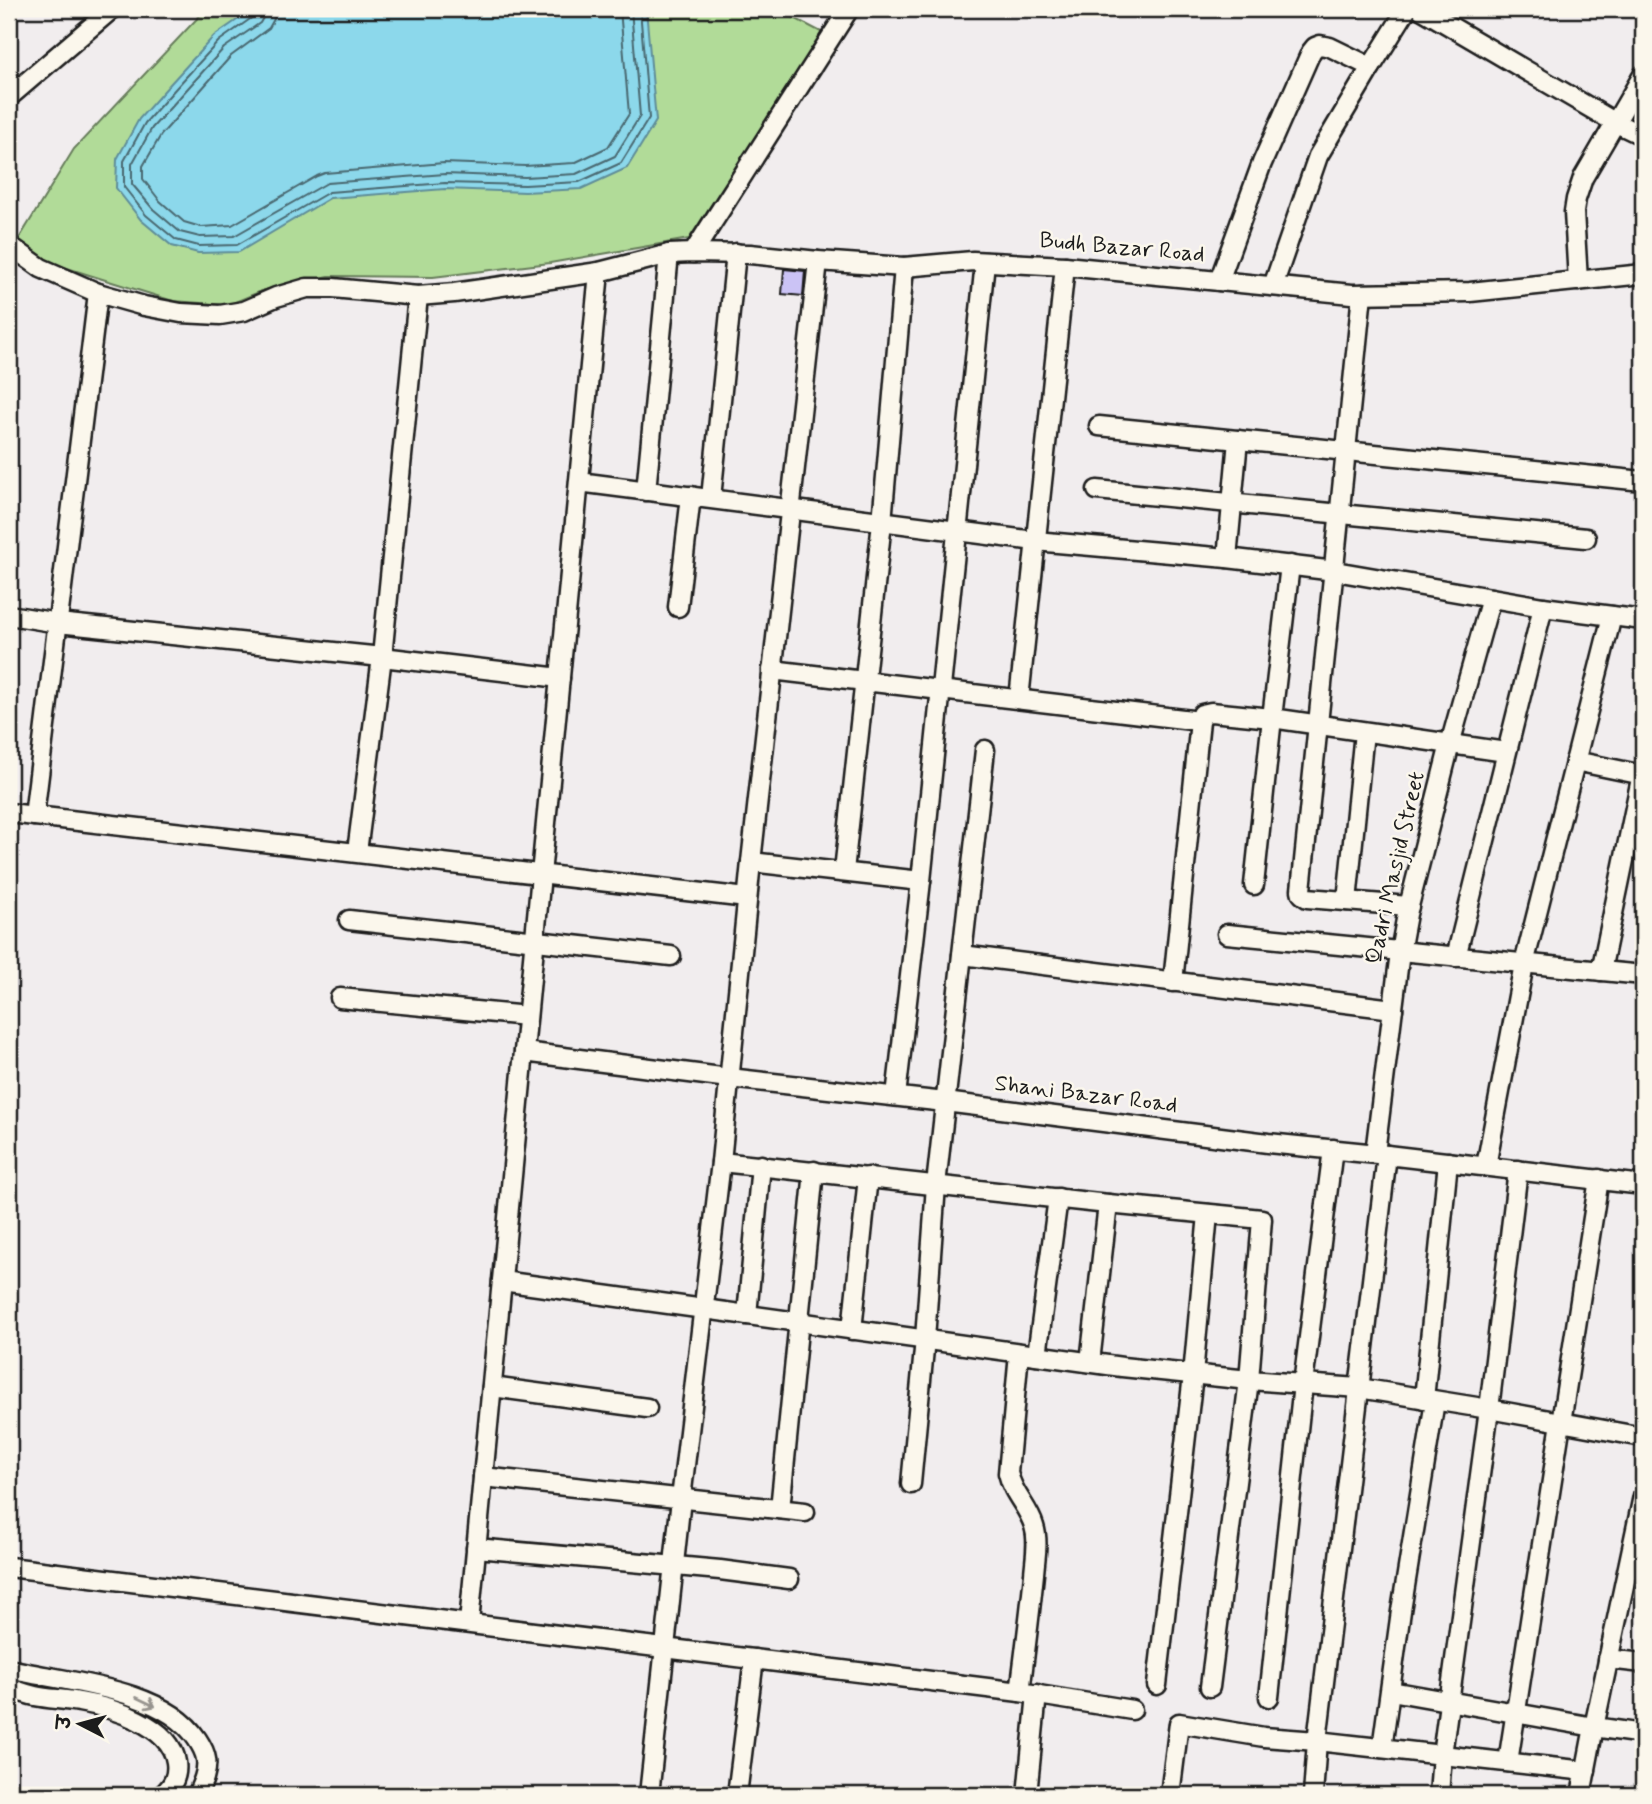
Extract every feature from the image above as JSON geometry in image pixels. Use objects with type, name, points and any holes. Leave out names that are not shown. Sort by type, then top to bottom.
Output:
[{"type":"street","points":[[9,97],[112,9]]},
{"type":"street","points":[[693,253],[849,9]]},
{"type":"street","points":[[1273,286],[1318,156],[1407,9]]},
{"type":"street","points":[[1421,9],[1616,123],[1643,136]]},
{"type":"street","points":[[1219,281],[1262,163],[1311,52],[1315,47],[1325,45],[1371,67]]},
{"type":"street","points":[[1578,281],[1574,212],[1576,199],[1583,178],[1642,79]]},
{"type":"street","name":"Budh Bazar Road","points":[[9,244],[41,268],[98,293],[181,313],[220,315],[244,310],[307,288],[418,296],[454,293],[599,272],[669,254],[693,253],[736,253],[904,267],[973,261],[1065,266],[1362,294],[1470,292],[1643,274]]},
{"type":"street","points":[[710,498],[736,253]]},
{"type":"street","points":[[646,491],[669,254]]},
{"type":"street","points":[[649,1795],[721,1162],[747,898],[818,261]]},
{"type":"street","points":[[896,1096],[985,262]]},
{"type":"street","points":[[1018,699],[1065,266]]},
{"type":"street","points":[[844,871],[882,523],[904,267]]},
{"type":"street","points":[[469,1623],[599,272]]},
{"type":"street","points":[[34,816],[98,293]]},
{"type":"street","points":[[1362,294],[1301,890],[1307,898],[1409,906]]},
{"type":"street","points":[[357,852],[382,657],[418,296]]},
{"type":"street","points":[[1099,426],[1643,481]]},
{"type":"street","points":[[1227,558],[1238,440]]},
{"type":"street","points":[[579,482],[1035,541],[1290,565],[1542,607],[1643,620]]},
{"type":"street","points":[[1097,490],[1587,538]]},
{"type":"street","points":[[678,607],[691,496]]},
{"type":"street","points":[[1254,885],[1290,565]]},
{"type":"street","name":"Qadri Masjid Street","points":[[1313,1795],[1359,1388],[1399,951],[1450,744],[1490,598]]},
{"type":"street","points":[[1456,957],[1542,607]]},
{"type":"street","points":[[9,615],[58,623],[560,678]]},
{"type":"street","points":[[1486,1166],[1524,964],[1612,616]]},
{"type":"street","points":[[772,670],[1200,721]]},
{"type":"street","points":[[1173,982],[1202,714],[1211,712],[1272,718],[1506,752]]},
{"type":"street","points":[[1347,901],[1364,732]]},
{"type":"street","points":[[911,1484],[926,1339],[936,1185],[985,750]]},
{"type":"street","points":[[1575,761],[1643,773],[1601,971]]},
{"type":"street","points":[[9,813],[747,898]]},
{"type":"street","points":[[751,862],[921,881]]},
{"type":"street","points":[[349,920],[671,956]]},
{"type":"street","points":[[1227,934],[1643,975]]},
{"type":"street","points":[[962,956],[1392,1009]]},
{"type":"street","points":[[340,998],[527,1016]]},
{"type":"street","name":"Shani Bazar Road","points":[[524,1052],[1255,1141],[1643,1185]]},
{"type":"street","points":[[1269,1697],[1303,1384],[1334,1149]]},
{"type":"street","points":[[721,1162],[1262,1219],[1249,1380],[1210,1688]]},
{"type":"street","points":[[1382,1748],[1429,1400],[1448,1162]]},
{"type":"street","points":[[747,1315],[761,1165]]},
{"type":"street","points":[[1440,1795],[1442,1755],[1489,1409],[1517,1170]]},
{"type":"street","points":[[780,1509],[814,1171]]},
{"type":"street","points":[[852,1329],[869,1177]]},
{"type":"street","points":[[1508,1762],[1599,1178]]},
{"type":"street","points":[[1027,1795],[1031,1597],[1036,1536],[1027,1510],[1011,1487],[1008,1473],[1058,1198]]},
{"type":"street","points":[[1090,1362],[1108,1204]]},
{"type":"street","points":[[1157,1685],[1193,1375],[1208,1214]]},
{"type":"street","points":[[502,1281],[1193,1375],[1359,1388],[1643,1437]]},
{"type":"street","points":[[492,1387],[647,1408]]},
{"type":"street","points":[[483,1477],[805,1512]]},
{"type":"street","points":[[1582,1795],[1643,1496]]},
{"type":"street","points":[[476,1548],[720,1570],[789,1579]]},
{"type":"street","points":[[9,1567],[1028,1693],[1132,1710]]},
{"type":"street","points":[[737,1795],[754,1659]]},
{"type":"street","points":[[1608,1660],[1643,1663]]},
{"type":"street","points":[[9,1669],[108,1688],[143,1699],[173,1716],[191,1730],[207,1760],[204,1779],[197,1795]]},
{"type":"street","points":[[9,1688],[36,1696],[112,1709],[153,1730],[165,1740],[175,1755],[177,1767],[176,1778],[162,1795]]},
{"type":"street","points":[[1391,1691],[1643,1734]]},
{"type":"street","points":[[1170,1795],[1179,1723],[1264,1737],[1586,1771]]},
{"type":"green space","points":[[206,9],[777,9],[823,33],[689,239],[550,263],[433,277],[329,276],[264,290],[228,305],[173,301],[54,264],[17,242],[74,149]]},
{"type":"water","points":[[253,9],[646,9],[656,121],[627,168],[581,189],[525,192],[445,189],[330,198],[239,252],[198,253],[172,246],[141,220],[116,188],[117,159],[139,119],[171,83],[214,36]]},
{"type":"building","points":[[784,269],[805,271],[803,296],[782,294]]}]
